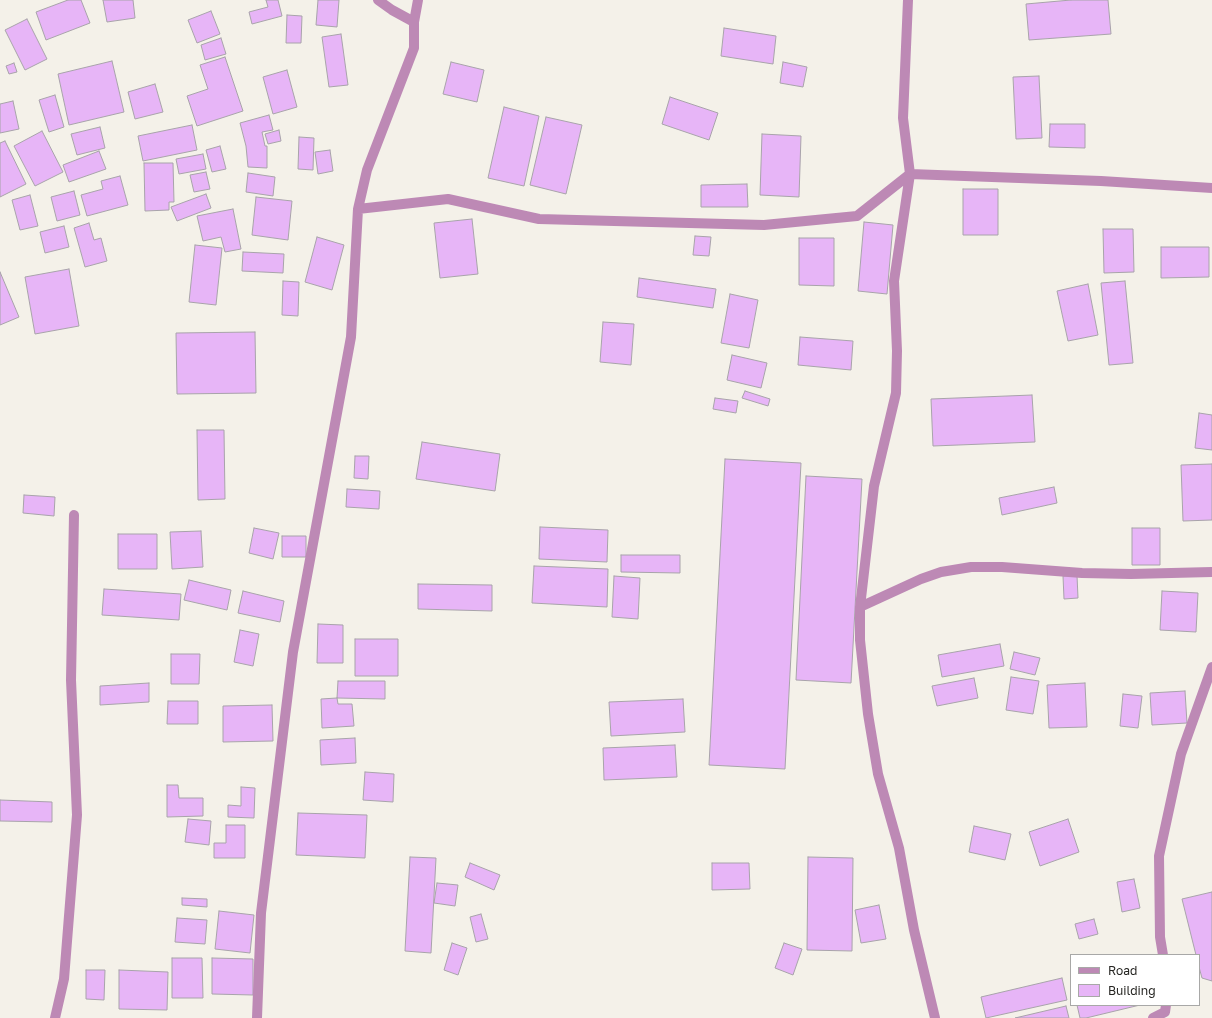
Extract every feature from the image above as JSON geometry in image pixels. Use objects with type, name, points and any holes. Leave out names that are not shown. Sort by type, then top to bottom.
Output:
[{"type":"street","points":[[378,0],[392,10],[414,22]]},
{"type":"street","points":[[257,1018],[261,913],[293,652],[350,337],[358,209],[367,170],[414,48],[414,22],[418,0]]},
{"type":"street","points":[[908,0],[903,118],[910,174],[894,281],[897,338],[896,392],[874,486],[860,607],[860,640],[868,714],[878,774],[899,848],[914,930],[935,1018]]},
{"type":"street","points":[[358,209],[448,199],[539,219],[764,225],[857,216],[910,174],[1101,181],[1212,188]]},
{"type":"street","points":[[55,1018],[64,979],[77,816],[70,680],[74,515]]},
{"type":"street","points":[[860,607],[921,579],[941,572],[971,567],[1002,567],[1082,573],[1130,574],[1212,572]]},
{"type":"street","points":[[1163,954],[1160,937],[1159,856],[1181,754],[1212,667]]},
{"type":"street","points":[[1153,1018],[1165,1012],[1166,1006]]},
{"type":"building","points":[[68,0],[81,0],[90,23],[46,40],[36,12]]},
{"type":"building","points":[[103,0],[133,0],[135,18],[107,22]]},
{"type":"building","points":[[266,0],[278,0],[282,16],[252,24],[249,12],[268,7]]},
{"type":"building","points":[[318,0],[339,0],[337,27],[316,25]]},
{"type":"building","points":[[1071,0],[1108,0],[1111,34],[1029,40],[1026,4]]},
{"type":"building","points":[[211,11],[220,34],[197,43],[188,20]]},
{"type":"building","points":[[287,15],[302,16],[301,43],[286,43]]},
{"type":"building","points":[[27,19],[47,59],[25,70],[5,30]]},
{"type":"building","points":[[724,28],[776,36],[773,64],[721,56]]},
{"type":"building","points":[[341,34],[348,85],[329,87],[322,37]]},
{"type":"building","points":[[221,38],[226,54],[205,60],[201,45]]},
{"type":"building","points":[[225,57],[243,111],[197,126],[187,96],[208,89],[200,65]]},
{"type":"building","points":[[112,61],[124,112],[69,125],[58,74]]},
{"type":"building","points":[[451,62],[484,70],[477,102],[443,94]]},
{"type":"building","points":[[783,62],[807,67],[803,87],[780,83]]},
{"type":"building","points":[[14,63],[17,72],[9,74],[6,66]]},
{"type":"building","points":[[287,70],[297,107],[273,114],[263,77]]},
{"type":"building","points":[[1039,76],[1042,138],[1016,139],[1013,77]]},
{"type":"building","points":[[155,84],[163,112],[135,119],[128,92]]},
{"type":"building","points":[[55,95],[64,127],[49,132],[39,100]]},
{"type":"building","points":[[670,97],[718,113],[709,140],[662,124]]},
{"type":"building","points":[[13,101],[19,129],[0,133],[0,104]]},
{"type":"building","points":[[504,107],[539,116],[524,186],[488,178]]},
{"type":"building","points":[[269,115],[273,130],[262,132],[265,146],[267,146],[267,168],[248,167],[246,146],[240,123]]},
{"type":"building","points":[[546,117],[582,125],[566,194],[530,185]]},
{"type":"building","points":[[1050,124],[1085,124],[1085,148],[1049,147]]},
{"type":"building","points":[[192,125],[197,150],[143,161],[138,136]]},
{"type":"building","points":[[100,127],[105,148],[77,155],[71,134]]},
{"type":"building","points":[[279,130],[281,141],[268,144],[265,134]]},
{"type":"building","points":[[42,131],[63,172],[35,186],[14,146]]},
{"type":"building","points":[[762,134],[801,136],[799,197],[760,195]]},
{"type":"building","points":[[299,137],[314,138],[313,170],[298,169]]},
{"type":"building","points":[[5,141],[26,184],[0,197],[0,143]]},
{"type":"building","points":[[220,146],[226,169],[212,172],[206,150]]},
{"type":"building","points":[[330,150],[333,171],[318,174],[315,152]]},
{"type":"building","points":[[99,151],[106,169],[69,182],[63,165]]},
{"type":"building","points":[[203,154],[206,169],[179,174],[176,159]]},
{"type":"building","points":[[144,163],[173,163],[174,202],[169,202],[169,210],[145,211]]},
{"type":"building","points":[[206,172],[210,189],[194,192],[190,175]]},
{"type":"building","points":[[248,173],[275,177],[273,196],[246,192]]},
{"type":"building","points":[[120,176],[128,205],[87,216],[81,195],[103,189],[101,181]]},
{"type":"building","points":[[747,184],[748,207],[701,207],[701,185]]},
{"type":"building","points":[[963,189],[998,189],[998,235],[963,235]]},
{"type":"building","points":[[74,191],[80,215],[57,221],[51,197]]},
{"type":"building","points":[[206,194],[211,208],[177,221],[171,207]]},
{"type":"building","points":[[30,195],[38,226],[20,230],[12,200]]},
{"type":"building","points":[[256,197],[292,201],[288,240],[252,235]]},
{"type":"building","points":[[233,209],[241,249],[225,252],[221,237],[203,241],[197,216]]},
{"type":"building","points":[[472,219],[478,274],[440,278],[434,223]]},
{"type":"building","points":[[864,222],[893,225],[887,294],[858,291]]},
{"type":"building","points":[[89,223],[94,240],[101,238],[107,261],[85,267],[74,228]]},
{"type":"building","points":[[64,226],[69,247],[45,253],[40,232]]},
{"type":"building","points":[[1103,229],[1133,229],[1134,272],[1104,273]]},
{"type":"building","points":[[695,236],[711,237],[709,256],[693,255]]},
{"type":"building","points":[[317,237],[344,245],[332,290],[305,282]]},
{"type":"building","points":[[799,238],[834,238],[834,286],[799,285]]},
{"type":"building","points":[[195,245],[222,248],[216,305],[189,302]]},
{"type":"building","points":[[1161,247],[1209,247],[1209,277],[1161,278]]},
{"type":"building","points":[[243,252],[284,254],[283,273],[242,271]]},
{"type":"building","points":[[69,269],[79,326],[35,334],[25,277]]},
{"type":"building","points":[[0,272],[19,317],[0,325]]},
{"type":"building","points":[[639,278],[716,289],[713,308],[637,297]]},
{"type":"building","points":[[283,281],[299,282],[298,316],[282,315]]},
{"type":"building","points":[[1125,281],[1133,363],[1109,365],[1101,283]]},
{"type":"building","points":[[1088,284],[1098,335],[1068,341],[1057,291]]},
{"type":"building","points":[[730,294],[758,300],[749,348],[721,343]]},
{"type":"building","points":[[603,322],[634,324],[631,365],[600,362]]},
{"type":"building","points":[[255,332],[256,393],[177,394],[176,333]]},
{"type":"building","points":[[800,337],[853,341],[851,370],[798,365]]},
{"type":"building","points":[[732,355],[767,363],[761,388],[727,380]]},
{"type":"building","points":[[745,391],[770,399],[768,406],[742,398]]},
{"type":"building","points":[[1032,395],[1035,442],[933,446],[931,399]]},
{"type":"building","points":[[715,398],[738,401],[736,413],[713,409]]},
{"type":"building","points":[[1199,413],[1212,415],[1212,450],[1195,448]]},
{"type":"building","points":[[197,430],[224,430],[225,499],[198,500]]},
{"type":"building","points":[[422,442],[500,454],[495,491],[416,479]]},
{"type":"building","points":[[355,456],[369,456],[368,479],[354,478]]},
{"type":"building","points":[[725,459],[801,463],[785,769],[709,765]]},
{"type":"building","points":[[1212,464],[1212,520],[1183,521],[1181,465]]},
{"type":"building","points":[[806,476],[862,479],[851,683],[796,680]]},
{"type":"building","points":[[1054,487],[1057,503],[1002,515],[999,498]]},
{"type":"building","points":[[347,489],[380,491],[379,509],[346,507]]},
{"type":"building","points":[[24,495],[55,497],[54,516],[23,513]]},
{"type":"building","points":[[540,527],[608,530],[607,562],[539,559]]},
{"type":"building","points":[[254,528],[279,533],[273,559],[249,553]]},
{"type":"building","points":[[1132,528],[1160,528],[1160,565],[1132,565]]},
{"type":"building","points":[[201,531],[203,567],[172,569],[170,532]]},
{"type":"building","points":[[118,534],[157,534],[157,569],[118,569]]},
{"type":"building","points":[[282,536],[306,536],[306,557],[282,557]]},
{"type":"building","points":[[621,555],[680,555],[680,573],[621,572]]},
{"type":"building","points":[[534,566],[608,569],[607,607],[532,603]]},
{"type":"building","points":[[1077,575],[1078,598],[1064,599],[1063,576]]},
{"type":"building","points":[[614,576],[640,578],[638,619],[612,617]]},
{"type":"building","points":[[189,580],[231,590],[227,610],[184,600]]},
{"type":"building","points":[[418,584],[492,585],[492,611],[418,609]]},
{"type":"building","points":[[104,589],[181,594],[179,620],[102,615]]},
{"type":"building","points":[[243,591],[284,601],[280,622],[238,613]]},
{"type":"building","points":[[1162,591],[1198,593],[1196,632],[1160,630]]},
{"type":"building","points":[[318,624],[343,625],[343,663],[317,663]]},
{"type":"building","points":[[240,630],[259,634],[253,666],[234,662]]},
{"type":"building","points":[[355,639],[398,639],[398,676],[355,676]]},
{"type":"building","points":[[1000,644],[1004,666],[942,677],[938,655]]},
{"type":"building","points":[[1014,652],[1040,658],[1035,675],[1010,669]]},
{"type":"building","points":[[171,654],[200,654],[199,684],[171,684]]},
{"type":"building","points":[[1011,677],[1039,681],[1033,714],[1006,710]]},
{"type":"building","points":[[974,678],[978,698],[937,706],[932,686]]},
{"type":"building","points":[[338,681],[385,681],[385,699],[337,698]]},
{"type":"building","points":[[149,683],[149,702],[100,705],[100,686]]},
{"type":"building","points":[[1085,683],[1087,727],[1049,728],[1047,685]]},
{"type":"building","points":[[1185,691],[1187,723],[1152,725],[1150,693]]},
{"type":"building","points":[[1123,694],[1142,696],[1138,728],[1120,726]]},
{"type":"building","points":[[337,698],[338,704],[352,704],[354,726],[322,728],[321,699]]},
{"type":"building","points":[[683,699],[685,732],[611,736],[609,702]]},
{"type":"building","points":[[168,701],[198,701],[198,724],[167,724]]},
{"type":"building","points":[[272,705],[273,741],[223,742],[223,706]]},
{"type":"building","points":[[355,738],[356,763],[321,765],[320,740]]},
{"type":"building","points":[[675,745],[677,777],[604,780],[603,748]]},
{"type":"building","points":[[365,772],[394,774],[393,802],[363,800]]},
{"type":"building","points":[[167,785],[178,785],[179,798],[203,798],[203,816],[167,817]]},
{"type":"building","points":[[241,787],[255,788],[254,818],[228,817],[228,805],[241,806]]},
{"type":"building","points":[[0,800],[52,802],[52,822],[0,821]]},
{"type":"building","points":[[298,813],[367,815],[365,858],[296,855]]},
{"type":"building","points":[[188,819],[211,821],[209,845],[185,842]]},
{"type":"building","points":[[1068,819],[1079,852],[1040,866],[1029,832]]},
{"type":"building","points":[[226,825],[245,825],[245,858],[214,858],[214,843],[226,843]]},
{"type":"building","points":[[974,826],[1011,834],[1005,860],[969,852]]},
{"type":"building","points":[[410,857],[436,858],[431,953],[405,951]]},
{"type":"building","points":[[808,857],[853,858],[852,951],[807,950]]},
{"type":"building","points":[[470,863],[500,875],[494,890],[465,877]]},
{"type":"building","points":[[712,863],[749,863],[750,889],[712,890]]},
{"type":"building","points":[[1134,879],[1140,908],[1122,912],[1117,882]]},
{"type":"building","points":[[437,883],[458,885],[455,906],[434,903]]},
{"type":"building","points":[[1212,892],[1212,981],[1202,978],[1200,971],[1200,954],[1196,954],[1182,899]]},
{"type":"building","points":[[182,898],[207,899],[207,907],[182,905]]},
{"type":"building","points":[[879,905],[886,939],[861,943],[855,910]]},
{"type":"building","points":[[219,911],[254,915],[250,953],[215,949]]},
{"type":"building","points":[[481,914],[488,939],[476,942],[470,917]]},
{"type":"building","points":[[177,918],[207,920],[205,944],[175,942]]},
{"type":"building","points":[[1094,919],[1098,934],[1079,939],[1075,924]]},
{"type":"building","points":[[452,943],[467,948],[458,975],[444,970]]},
{"type":"building","points":[[784,943],[802,949],[793,975],[775,968]]},
{"type":"building","points":[[172,958],[202,958],[203,998],[172,998]]},
{"type":"building","points":[[212,958],[253,959],[253,995],[212,994]]},
{"type":"building","points":[[86,970],[105,970],[104,1000],[86,999]]},
{"type":"building","points":[[119,970],[168,972],[167,1010],[119,1009]]},
{"type":"building","points":[[1062,978],[1067,1000],[986,1018],[981,997]]},
{"type":"building","points":[[1066,1006],[1069,1018],[1015,1018]]},
{"type":"building","points":[[1077,1006],[1136,1006],[1086,1018],[1080,1018]]}]
